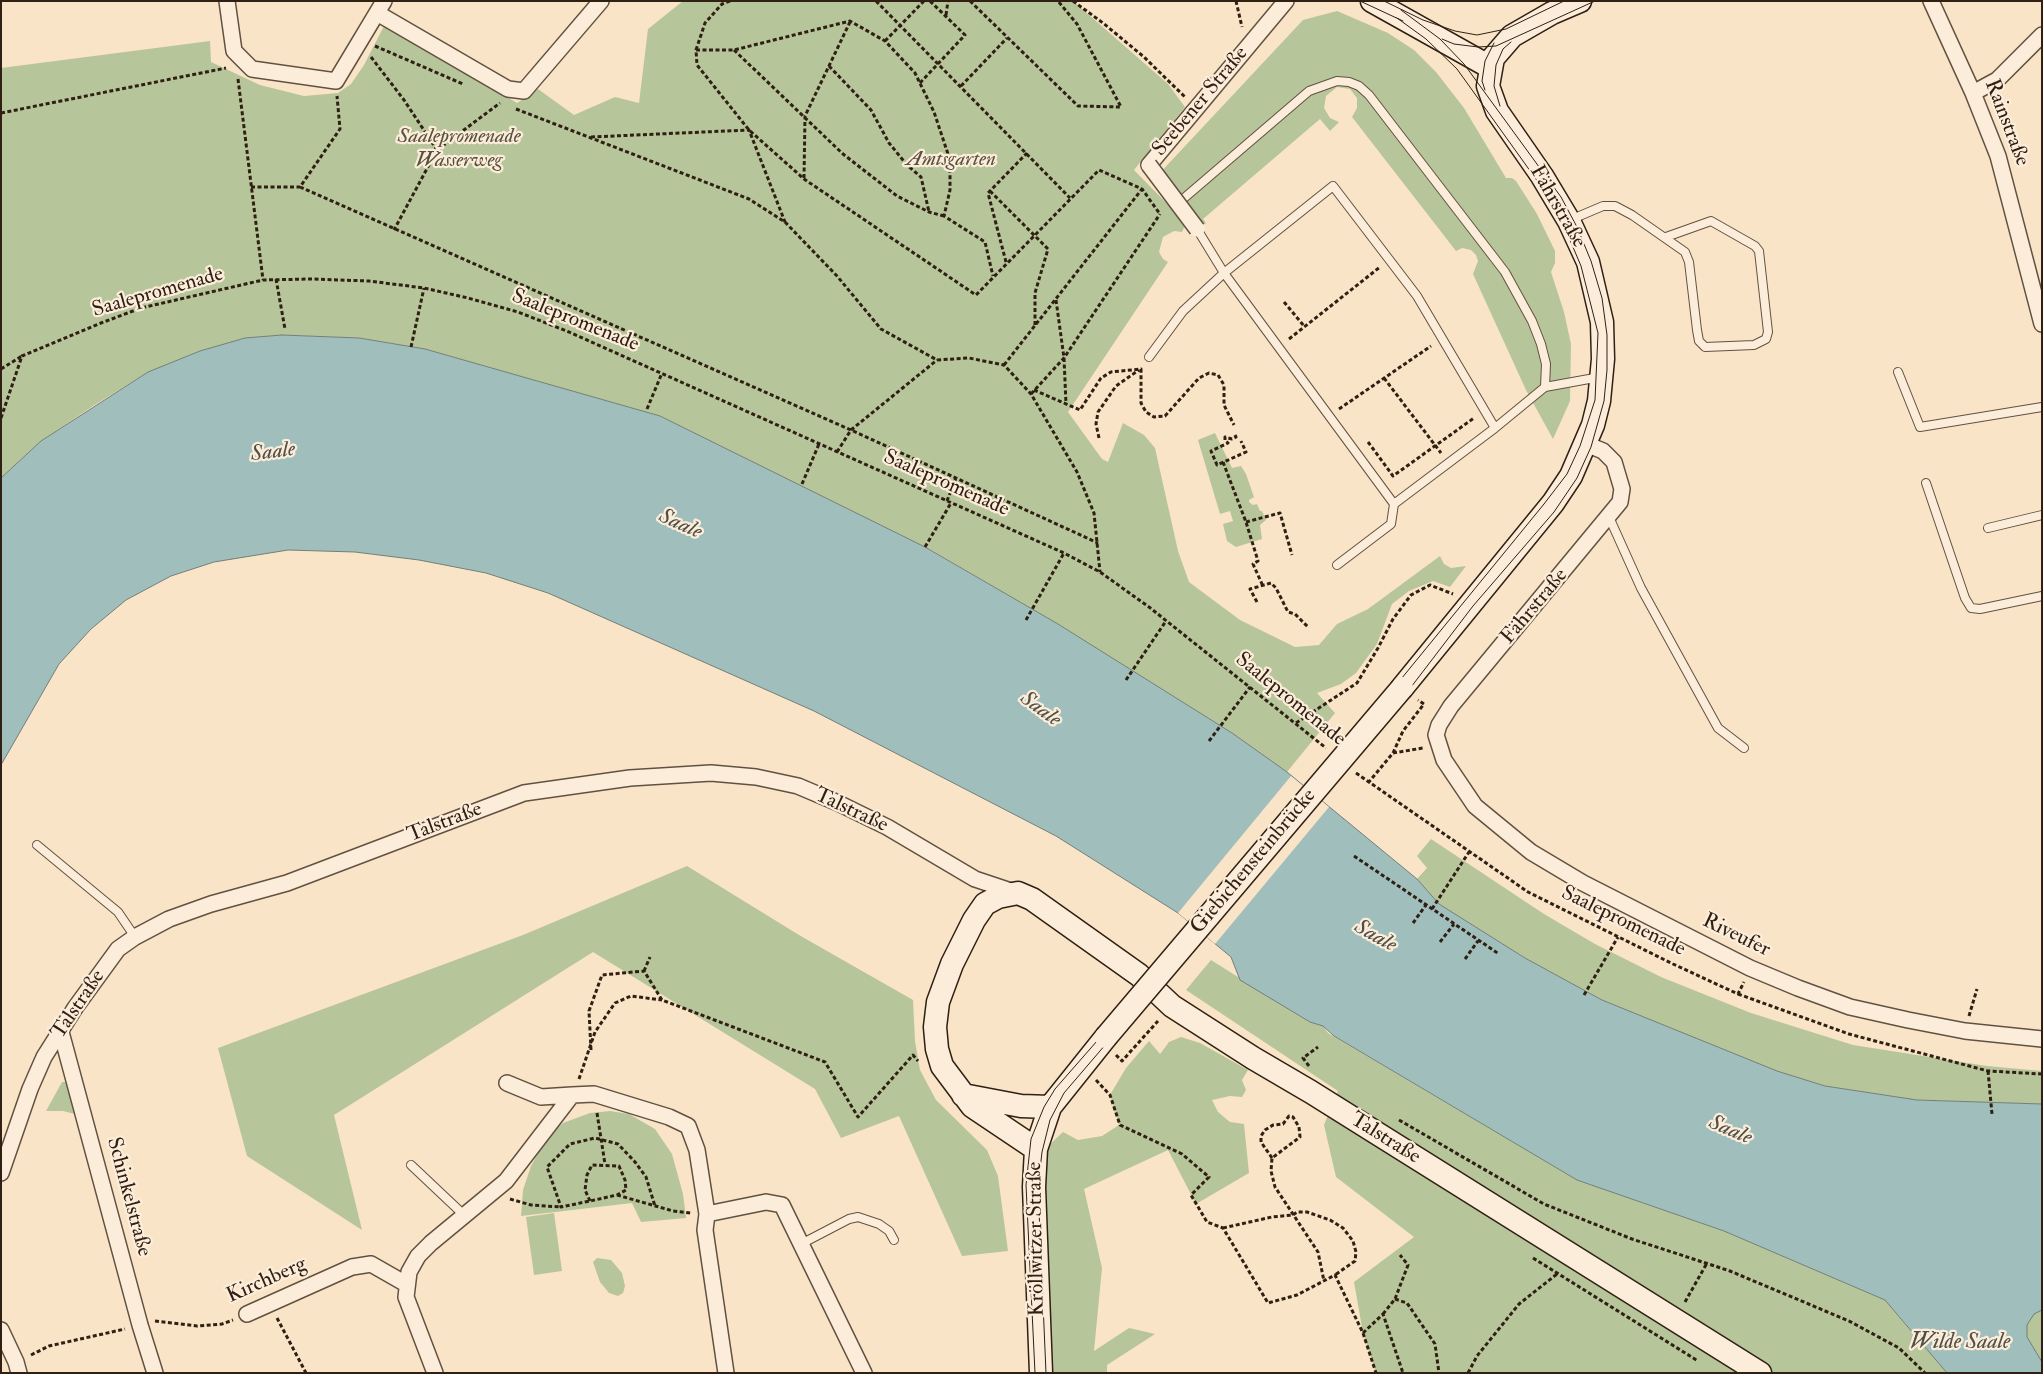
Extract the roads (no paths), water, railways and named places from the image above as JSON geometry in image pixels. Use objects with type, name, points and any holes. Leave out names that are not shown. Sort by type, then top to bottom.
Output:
[{"type":"main road","points":[[1372,1],[1490,66],[1500,47],[1512,36],[1552,13],[1580,1]]},
{"type":"main road","name":"Fährstraße","points":[[1402,688],[1469,603],[1553,503],[1571,476],[1586,444],[1599,401],[1602,322],[1597,293],[1588,262],[1568,221],[1542,176],[1497,111],[1489,94],[1490,66]]},
{"type":"main road","name":"Giebichensteinbrücke","points":[[1104,1039],[1402,688]]},
{"type":"main road","points":[[1018,893],[998,897],[985,904],[974,920],[952,964],[938,1002],[935,1027],[936,1049],[942,1066],[972,1106],[1036,1149]]},
{"type":"main road","name":"Talstraße","points":[[1018,893],[1032,899],[1139,976],[1172,1006],[1760,1373]]},
{"type":"main road","name":"Kröllwitzer Straße","points":[[1041,1373],[1034,1187],[1036,1149],[1050,1108],[1081,1065],[1104,1039]]},
{"type":"main road","points":[[963,1095],[1021,1106],[1050,1108]]},
{"type":"street","points":[[227,1],[235,58],[252,69],[336,81],[381,7],[508,89],[524,91],[601,1]]},
{"type":"street","name":"Seebener Straße","points":[[1197,229],[1152,169],[1196,108],[1286,1]]},
{"type":"street","name":"Rainstraße","points":[[1931,1],[1973,93],[1998,156],[2042,324]]},
{"type":"street","points":[[1973,93],[1998,80],[2042,35]]},
{"type":"street","name":"Fährstraße","points":[[1455,778],[1438,746],[1436,735],[1439,725],[1451,706],[1620,502],[1622,489],[1620,475],[1614,462],[1603,451],[1586,444]]},
{"type":"street","name":"Talstraße","points":[[1,1173],[30,1089],[44,1057],[75,1008],[118,949],[135,937],[169,919],[211,904],[287,883],[524,793],[630,778],[711,772],[756,777],[798,786],[838,802],[887,827],[975,880],[1018,893]]},
{"type":"street","name":"Riveufer","points":[[1455,778],[1475,806],[1530,852],[1583,883],[1750,968],[1850,1007],[1965,1031],[2042,1039]]},
{"type":"street","name":"Schinkelstraße","points":[[61,1032],[140,1325],[155,1373]]},
{"type":"street","points":[[507,1083],[541,1096],[594,1094],[669,1117],[688,1126],[697,1150],[707,1214],[705,1230],[726,1373]]},
{"type":"street","points":[[436,1373],[406,1297],[406,1284],[409,1272],[418,1256],[506,1181],[572,1096]]},
{"type":"street","points":[[707,1214],[766,1202],[782,1204],[864,1373]]},
{"type":"street","name":"Kirchberg","points":[[247,1314],[352,1267],[371,1264],[406,1284]]},
{"type":"street","points":[[1,1330],[19,1373]]},
{"type":"lane","points":[[1173,208],[1309,91],[1337,81],[1349,82],[1359,86],[1369,96],[1504,272],[1542,344],[1546,364],[1546,387]]},
{"type":"lane","points":[[1149,358],[1183,311],[1224,273],[1334,186],[1417,296],[1495,428]]},
{"type":"lane","points":[[1568,221],[1603,206],[1615,206],[1666,237],[1685,252],[1689,262],[1697,330],[1704,347],[1754,345],[1766,339],[1768,332],[1759,251],[1755,246],[1711,221],[1666,237]]},
{"type":"lane","points":[[1197,229],[1224,273],[1394,504]]},
{"type":"lane","points":[[1898,372],[1920,427],[2042,407]]},
{"type":"lane","points":[[1337,564],[1391,524],[1394,504],[1546,387],[1601,377]]},
{"type":"lane","points":[[1926,483],[1964,598],[1970,608],[1980,609],[2042,596]]},
{"type":"lane","points":[[1988,528],[2042,515]]},
{"type":"lane","points":[[1609,517],[1641,588],[1718,728],[1744,748]]},
{"type":"lane","points":[[37,845],[118,912],[135,937]]},
{"type":"lane","points":[[410,1164],[465,1216]]},
{"type":"lane","points":[[801,1244],[858,1217],[879,1224],[889,1231],[894,1240]]},
{"type":"water","points":[[282,335],[359,338],[425,349],[660,416],[925,547],[1058,624],[1232,733],[1287,772],[1417,879],[1439,904],[1525,958],[1602,1000],[1777,1071],[1825,1086],[1917,1100],[2042,1104],[2042,1310],[2034,1314],[2027,1325],[2027,1337],[2042,1362],[2042,1373],[1947,1373],[1885,1300],[1724,1231],[1577,1180],[1334,1036],[1323,1026],[1310,1022],[1240,980],[1231,957],[1178,913],[1056,836],[814,711],[548,593],[486,573],[419,560],[355,552],[288,550],[214,562],[171,576],[126,600],[91,629],[59,664],[1,765],[1,478],[41,441],[148,372],[200,351],[245,338]]},
{"type":"tram line","points":[[1360,1],[1403,21]]},
{"type":"tram line","points":[[1384,1],[1423,20],[1455,31],[1477,35],[1506,29],[1564,1]]},
{"type":"tram line","points":[[1442,39],[1454,44],[1478,47],[1496,46],[1595,1]]},
{"type":"tram line","points":[[1046,1373],[1038,1187],[1042,1152],[1050,1120],[1064,1093],[1405,695],[1473,606],[1554,512],[1577,478],[1591,447],[1604,401],[1607,370],[1607,335],[1602,298],[1591,261],[1577,227],[1561,197],[1464,64],[1440,39],[1401,10]]},
{"type":"tram line","points":[[1035,1373],[1026,1185],[1031,1139],[1044,1107],[1055,1089],[1125,1009],[1397,684],[1544,504],[1567,474],[1580,446],[1595,400],[1598,333],[1581,266],[1551,200],[1457,69],[1426,39],[1397,18]]},
{"type":"tram line","points":[[1500,106],[1494,86],[1496,65],[1503,49],[1511,42]]},
{"type":"tram line","points":[[1485,90],[1482,81],[1485,61],[1494,43]]},
{"type":"park label","name":"Saalepromenade Wasserweg","points":[[459,149]]},
{"type":"park label","name":"Amtsgarten","points":[[951,160]]},
{"type":"water label","name":"Saale","points":[[273,453]]},
{"type":"water label","name":"Saale","points":[[680,525]]},
{"type":"water label","name":"Saale","points":[[1040,710]]},
{"type":"water label","name":"Saale","points":[[1375,937]]},
{"type":"water label","name":"Saale","points":[[1730,1131]]},
{"type":"water label","name":"Wilde Saale","points":[[1960,1343]]}]
